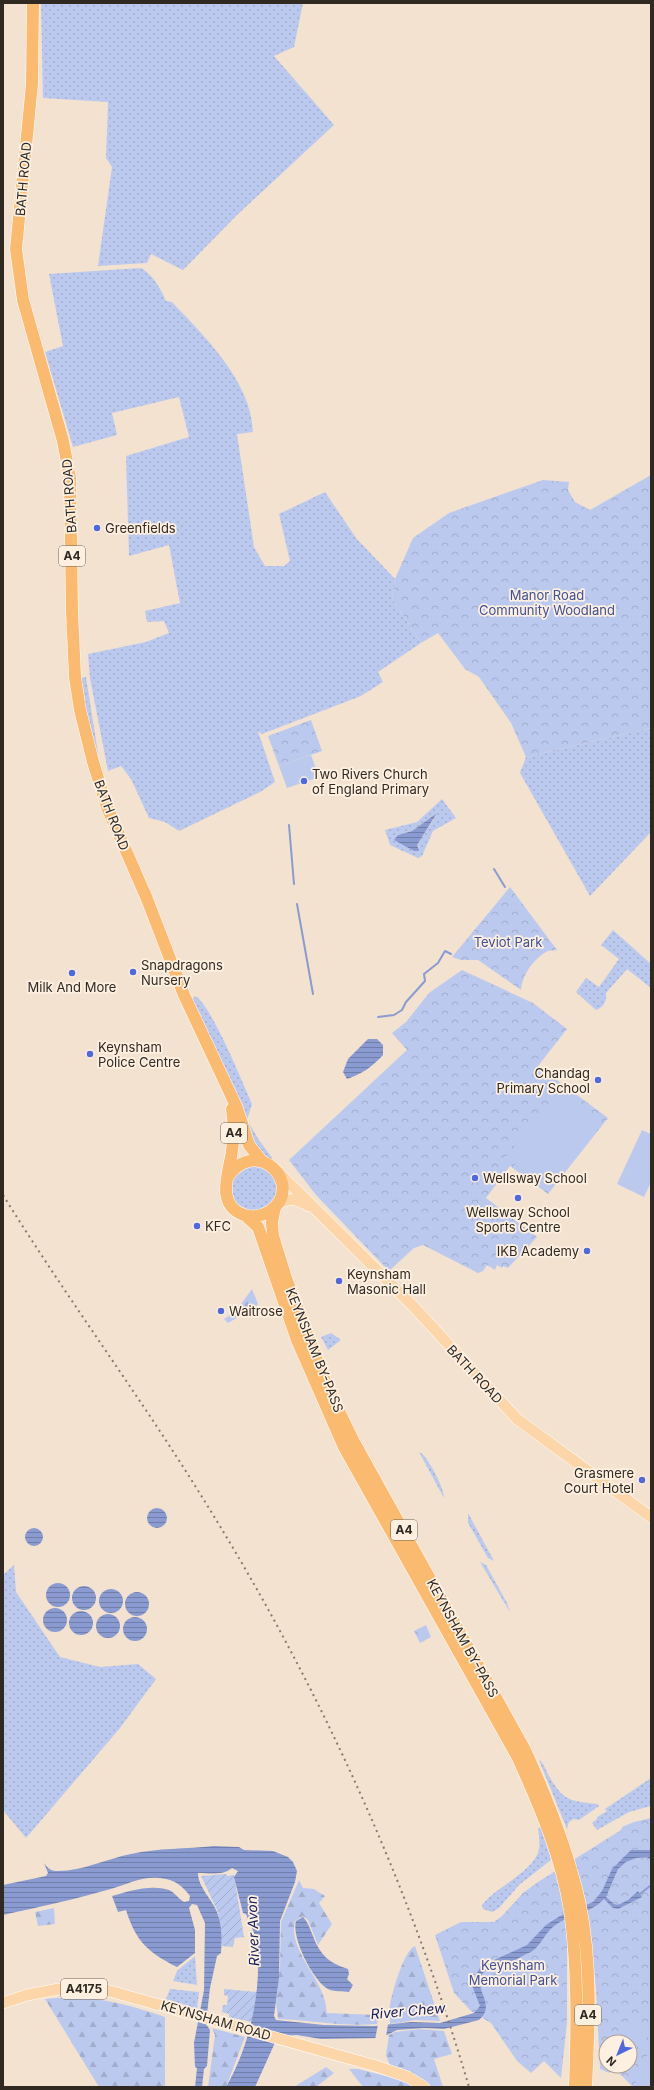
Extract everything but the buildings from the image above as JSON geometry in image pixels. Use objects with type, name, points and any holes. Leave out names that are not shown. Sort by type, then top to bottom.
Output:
[{"type":"highway","name":"BATH ROAD","points":[[33,3],[34,63],[16,249],[18,273],[24,306],[63,440],[70,478],[73,645],[80,710],[93,762],[107,807],[147,899],[184,995],[227,1088]]},
{"type":"highway","name":"A4","points":[[227,1088],[249,1145],[261,1160],[276,1170],[283,1187],[281,1198],[276,1206]]},
{"type":"highway","name":"A4","points":[[227,1088],[234,1129],[225,1191],[227,1199],[236,1210],[245,1215]]},
{"type":"highway","name":"A4","points":[[227,1178],[240,1164],[249,1160],[261,1160]]},
{"type":"highway","points":[[245,1215],[260,1216],[276,1206]]},
{"type":"highway","name":"KEYNSHAM BY-PASS","points":[[276,1206],[272,1222],[273,1236],[288,1285],[328,1389],[354,1442],[525,1750],[547,1797],[559,1846],[580,1906],[576,2087]]},
{"type":"highway","name":"KEYNSHAM BY-PASS","points":[[245,1215],[258,1228],[297,1340],[344,1447],[518,1758],[559,1846]]},
{"type":"highway","name":"KEYNSHAM BY-PASS","points":[[579,1945],[588,2002],[586,2087]]},
{"type":"main road","name":"BATH ROAD","points":[[276,1170],[414,1307],[517,1419],[651,1517]]},
{"type":"main road","name":"BATH ROAD","points":[[276,1206],[285,1200],[293,1199],[317,1210]]},
{"type":"main road","name":"KEYNSHAM ROAD","points":[[3,2003],[32,1994],[76,1988],[106,1990],[218,2020],[376,2066],[408,2077],[424,2087]]},
{"type":"green space","points":[[41,3],[303,3],[294,47],[274,56],[334,125],[237,215],[183,270],[151,254],[147,263],[98,266],[112,167],[106,158],[108,102],[43,98]]},
{"type":"green space","points":[[141,268],[149,274],[156,283],[166,301],[172,302],[212,345],[235,378],[244,395],[250,413],[253,432],[237,434],[254,547],[265,566],[284,566],[290,561],[279,514],[325,492],[356,538],[395,579],[392,598],[421,643],[378,672],[383,682],[361,696],[262,734],[258,731],[275,782],[260,792],[179,831],[165,822],[149,818],[131,779],[121,766],[108,771],[90,678],[88,654],[146,642],[169,633],[164,621],[147,622],[145,611],[180,603],[169,545],[129,556],[126,456],[189,437],[179,397],[112,413],[117,435],[73,447],[45,352],[63,346],[49,274]]},
{"type":"green space","name":"Manor Road Community Woodland","points":[[651,475],[651,728],[526,757],[511,723],[479,677],[465,669],[438,633],[421,643],[392,598],[395,579],[413,538],[449,513],[543,480],[569,482],[568,490],[575,502],[590,510]]},
{"type":"green space","points":[[86,677],[98,753],[94,754],[80,678]]},
{"type":"green space","points":[[311,720],[322,751],[279,766],[268,736]]},
{"type":"green space","points":[[651,728],[651,832],[590,896],[520,773],[526,757]]},
{"type":"green space","points":[[311,755],[319,777],[287,788],[279,766]]},
{"type":"green space","points":[[442,799],[456,818],[433,831],[422,856],[418,858],[390,845],[385,830],[417,822]],"holes":[[[437,813],[417,845],[419,848],[413,850],[398,835],[412,831]]]},
{"type":"green space","name":"Teviot Park","points":[[510,887],[557,950],[548,951],[534,962],[526,973],[521,990],[478,960],[461,960],[452,957]]},
{"type":"green space","points":[[613,930],[651,964],[651,988],[627,969],[606,993],[603,1006],[596,1010],[576,992],[586,978],[599,987],[619,959],[601,945]]},
{"type":"green space","name":"Wellsway School","points":[[462,970],[533,1003],[567,1029],[538,1066],[608,1118],[548,1194],[510,1166],[486,1198],[537,1237],[508,1268],[503,1266],[502,1268],[497,1265],[495,1270],[487,1265],[483,1271],[478,1273],[423,1245],[414,1248],[389,1271],[316,1195],[289,1160],[407,1050],[392,1033],[406,1022],[429,993]]},
{"type":"green space","points":[[195,996],[209,1013],[218,1028],[252,1104],[247,1120],[273,1159],[269,1159],[258,1150],[190,1000]]},
{"type":"green space","points":[[559,1090],[602,1123],[549,1191],[506,1157]]},
{"type":"green space","points":[[642,1130],[651,1134],[651,1182],[644,1197],[617,1184]]},
{"type":"green space","points":[[245,1165],[265,1167],[277,1182],[278,1192],[275,1200],[269,1206],[260,1210],[251,1211],[242,1210],[235,1205],[231,1196],[230,1180]]},
{"type":"green space","points":[[252,1289],[258,1304],[256,1307],[228,1323],[224,1319],[236,1311]]},
{"type":"green space","points":[[331,1333],[341,1340],[328,1350],[321,1337]]},
{"type":"green space","points":[[419,1452],[426,1459],[435,1473],[442,1488],[444,1498]]},
{"type":"green space","points":[[468,1513],[494,1561],[488,1558],[468,1523]]},
{"type":"green space","points":[[480,1562],[486,1565],[507,1603],[510,1612]]},
{"type":"green space","points":[[14,1565],[16,1592],[60,1657],[100,1667],[138,1664],[156,1679],[120,1728],[26,1838],[3,1810],[3,1575]]},
{"type":"green space","points":[[426,1625],[431,1637],[420,1643],[414,1631]]},
{"type":"green space","points":[[539,1760],[544,1765],[554,1784],[563,1795],[580,1802],[597,1804],[599,1806],[579,1820],[574,1819],[569,1822],[567,1829]]},
{"type":"green space","points":[[651,1778],[651,1806],[629,1812],[597,1830],[592,1823],[597,1819],[597,1817],[607,1811],[605,1809]]},
{"type":"green space","name":"Keynsham Memorial Park","points":[[651,1818],[651,2087],[633,2087],[620,2074],[638,2074],[638,2034],[598,2034],[596,1988],[591,1943],[567,1947],[567,2022],[561,2078],[544,2061],[531,2073],[517,2061],[491,2023],[471,2011],[454,1993],[435,1935],[461,1922],[494,1922],[502,1916],[523,1893],[538,1882],[621,1830],[622,1827],[634,1822]]},
{"type":"green space","points":[[542,1827],[551,1860],[519,1885],[499,1908],[492,1912],[483,1909],[482,1905],[488,1899],[533,1862],[539,1849],[538,1828]]},
{"type":"green space","points":[[226,1874],[227,1876],[234,1875],[244,1937],[235,1938],[233,1947],[222,1946],[218,1912],[201,1876]]},
{"type":"green space","points":[[299,1880],[303,1888],[314,1889],[325,1896],[319,1903],[332,1924],[318,1945],[308,1920],[303,1916],[295,1921],[294,1931],[299,1950],[320,1989],[327,2013],[377,2015],[381,2007],[377,2024],[340,2024],[278,2019],[276,2003],[280,1967],[281,1922]]},
{"type":"green space","points":[[54,1908],[55,1924],[38,1926],[35,1912]]},
{"type":"green space","points":[[415,1946],[440,2021],[416,2020],[390,2024],[390,2005],[393,1991],[403,1963],[411,1949]]},
{"type":"green space","points":[[195,1956],[197,1985],[173,1981],[177,1971]]},
{"type":"green space","points":[[170,1989],[199,1992],[197,2009],[166,1999]]},
{"type":"green space","points":[[224,1989],[257,1992],[252,2022],[229,2017],[229,2014],[222,2012],[223,2005],[227,2005],[228,1996],[224,1995]]},
{"type":"green space","points":[[69,1997],[118,2003],[165,2017],[165,2087],[99,2087],[45,1999]]},
{"type":"green space","points":[[629,2019],[636,2021],[648,2036],[638,2046],[638,2034],[619,2034],[619,2031],[627,2024]]},
{"type":"green space","points":[[212,2028],[245,2037],[226,2087],[208,2087],[215,2035]]},
{"type":"green space","points":[[420,2029],[444,2031],[452,2054],[434,2059],[443,2087],[430,2087],[423,2079],[391,2068],[386,2055],[389,2035],[395,2032]]},
{"type":"green space","points":[[648,2054],[651,2055],[651,2087],[643,2087],[635,2084]]},
{"type":"green space","points":[[326,2067],[334,2073],[316,2087],[294,2087]]},
{"type":"green space","points":[[349,2069],[358,2069],[409,2082],[416,2087],[363,2087]]},
{"type":"shaded area","points":[[437,813],[417,845],[418,851],[414,851],[394,840],[398,835],[412,831]]},
{"type":"shaded area","points":[[368,1039],[377,1039],[383,1045],[383,1055],[366,1070],[347,1079],[343,1072],[348,1059]]},
{"type":"shaded area","points":[[157,1508],[164,1511],[167,1518],[164,1525],[157,1528],[150,1525],[147,1518],[150,1511]]},
{"type":"shaded area","points":[[34,1528],[40,1531],[43,1537],[40,1543],[34,1546],[28,1543],[25,1537],[28,1531]]},
{"type":"shaded area","points":[[58,1583],[67,1586],[70,1595],[67,1604],[58,1607],[49,1604],[46,1595],[49,1586]]},
{"type":"shaded area","points":[[84,1586],[93,1589],[96,1598],[93,1607],[84,1610],[75,1607],[72,1598],[75,1589]]},
{"type":"shaded area","points":[[111,1589],[120,1592],[123,1601],[120,1610],[111,1613],[102,1610],[99,1601],[102,1592]]},
{"type":"shaded area","points":[[137,1592],[146,1595],[149,1604],[146,1613],[137,1616],[128,1613],[125,1604],[128,1595]]},
{"type":"shaded area","points":[[55,1608],[64,1611],[67,1620],[64,1629],[55,1632],[46,1629],[43,1620],[46,1611]]},
{"type":"shaded area","points":[[81,1611],[90,1614],[93,1623],[90,1632],[81,1635],[72,1632],[69,1623],[72,1614]]},
{"type":"shaded area","points":[[108,1614],[117,1617],[120,1626],[117,1635],[108,1638],[99,1635],[96,1626],[99,1617]]},
{"type":"shaded area","points":[[135,1617],[144,1620],[147,1629],[144,1638],[135,1641],[126,1638],[123,1629],[126,1620]]},
{"type":"shaded area","points":[[214,1846],[239,1847],[244,1850],[273,1851],[288,1857],[293,1862],[297,1871],[295,1882],[280,1921],[279,1978],[274,2016],[276,2020],[324,2025],[374,2026],[411,2022],[440,2023],[474,2013],[480,2006],[472,1982],[481,1966],[527,1945],[546,1925],[560,1916],[593,1902],[602,1891],[612,1869],[631,1850],[651,1850],[651,1860],[647,1857],[636,1858],[626,1862],[618,1869],[606,1897],[614,1904],[618,1905],[628,1900],[638,1891],[642,1897],[618,1909],[613,1908],[604,1899],[592,1908],[559,1923],[550,1930],[537,1947],[531,1952],[513,1960],[495,1965],[486,1970],[481,1976],[480,1982],[486,2007],[484,2014],[479,2020],[444,2029],[424,2028],[397,2030],[381,2038],[321,2039],[297,2035],[278,2036],[255,2087],[226,2087],[234,2072],[247,2037],[252,2019],[258,1982],[256,1942],[253,1930],[246,1914],[243,1913],[234,1877],[238,1871],[232,1868],[228,1871],[220,1873],[198,1873],[200,1883],[215,1907],[219,1917],[222,1943],[221,1953],[217,1956],[210,1988],[206,2024],[210,2030],[207,2066],[204,2069],[202,2087],[195,2087],[197,2068],[195,2067],[194,2043],[204,1990],[205,1923],[197,1905],[192,1904],[189,1908],[195,1930],[195,1953],[177,1967],[159,1957],[145,1945],[134,1930],[126,1910],[118,1912],[112,1896],[140,1889],[162,1888],[173,1892],[184,1902],[189,1901],[190,1896],[185,1890],[177,1883],[170,1880],[150,1878],[81,1897],[3,1915],[3,1885],[46,1876],[48,1873],[44,1863],[52,1870],[65,1871],[141,1852]]},
{"type":"shaded area","points":[[303,1917],[308,1923],[316,1943],[322,1953],[330,1961],[348,1969],[349,1974],[347,1979],[353,1985],[349,1992],[328,1989],[316,1977],[310,1968],[304,1958],[295,1928],[296,1921]]},
{"type":"pier","points":[[378,2024],[388,2024],[386,2037],[375,2040]]},
{"type":"waterway","points":[[289,825],[294,884]]},
{"type":"waterway","points":[[494,869],[505,887]]},
{"type":"waterway","points":[[297,904],[313,994]]},
{"type":"waterway","points":[[378,1017],[394,1015],[402,1010],[406,1002],[425,981],[424,974],[438,963],[445,951],[451,954]]},
{"type":"waterway","points":[[640,1894],[650,1886]]},
{"type":"railway","points":[[3,1195],[207,1505],[287,1644],[358,1787],[389,1861],[418,1935],[445,2011],[469,2087]]},
{"type":"place","name":"Greenfields","points":[[97,528]]},
{"type":"place","name":"Two Rivers Church of England Primary","points":[[304,781]]},
{"type":"place","name":"Snapdragons Nursery","points":[[133,972]]},
{"type":"place","name":"Milk And More","points":[[72,973]]},
{"type":"place","name":"Keynsham Police Centre","points":[[90,1054]]},
{"type":"place","name":"Chandag Primary School","points":[[598,1080]]},
{"type":"place","name":"Wellsway School","points":[[475,1178]]},
{"type":"place","name":"Wellsway School Sports Centre","points":[[518,1198]]},
{"type":"place","name":"KFC","points":[[197,1226]]},
{"type":"place","name":"IKB Academy","points":[[587,1251]]},
{"type":"place","name":"Keynsham Masonic Hall","points":[[339,1281]]},
{"type":"place","name":"Waitrose","points":[[221,1311]]},
{"type":"place","name":"Grasmere Court Hotel","points":[[642,1480]]},
{"type":"water label","name":"River Avon","points":[[253,1931]]},
{"type":"water label","name":"River Chew","points":[[408,2011]]}]
